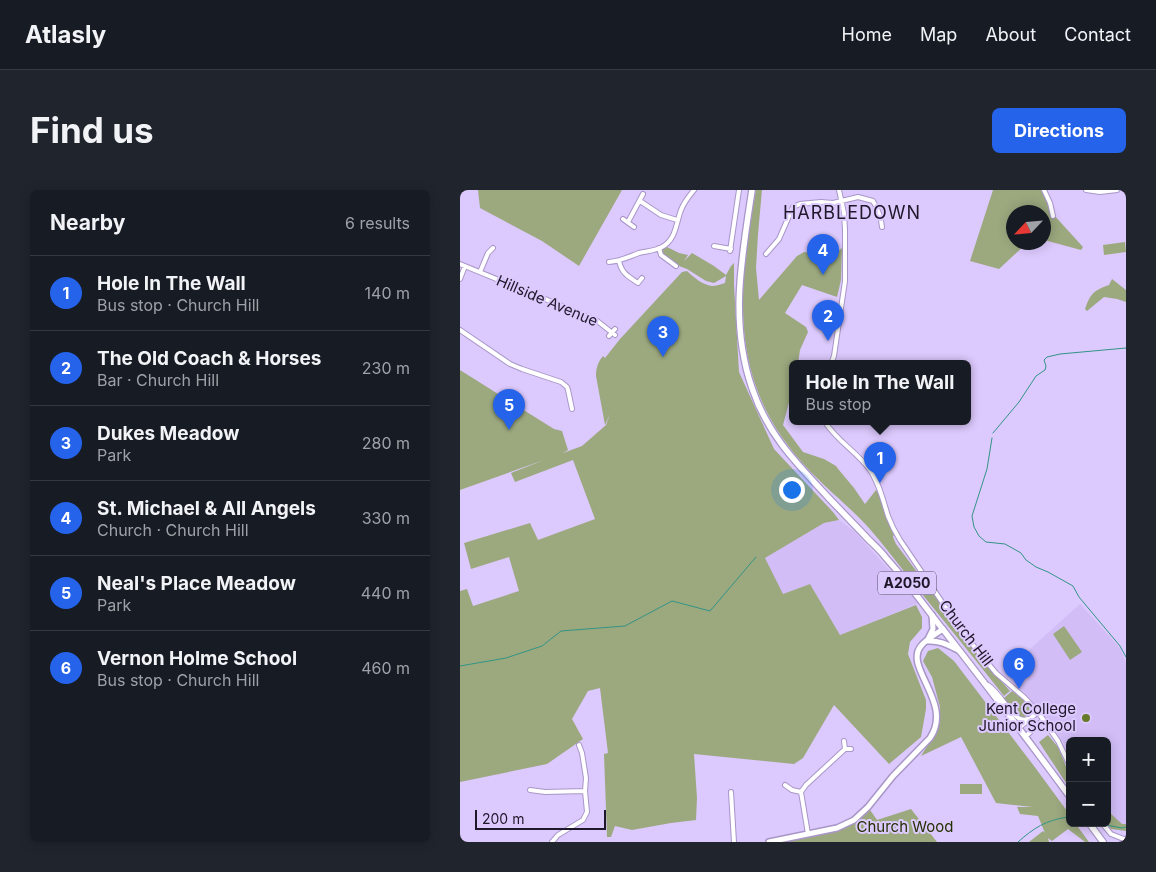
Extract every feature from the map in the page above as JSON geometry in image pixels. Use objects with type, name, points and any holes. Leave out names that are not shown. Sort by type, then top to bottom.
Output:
[{"type":"main road","name":"A2050","points":[[752,190],[742,258],[738,306],[745,362],[752,388],[763,414],[786,452],[885,556],[932,614],[1066,792]]},
{"type":"main road","points":[[1092,827],[1104,842]]},
{"type":"street","points":[[609,262],[619,262],[666,244],[678,230],[677,220],[683,202],[694,190]]},
{"type":"street","points":[[714,246],[730,250],[739,190]]},
{"type":"street","points":[[832,360],[845,281],[845,230],[839,190]]},
{"type":"street","points":[[1044,190],[1053,216]]},
{"type":"street","points":[[1086,190],[1100,192],[1117,190]]},
{"type":"street","points":[[628,222],[643,194]]},
{"type":"street","points":[[766,254],[779,239],[794,207],[800,204],[834,203],[858,197],[873,201],[881,219],[882,227]]},
{"type":"street","points":[[640,201],[661,215],[677,220]]},
{"type":"street","points":[[623,219],[634,226]]},
{"type":"street","name":"Hillside Avenue","points":[[480,272],[488,253],[493,248]]},
{"type":"street","points":[[659,248],[661,255],[676,266]]},
{"type":"street","points":[[619,262],[622,270],[629,277],[638,283],[642,278]]},
{"type":"street","name":"Hillside Avenue","points":[[460,264],[592,318],[613,333]]},
{"type":"street","points":[[460,279],[465,266]]},
{"type":"street","points":[[460,330],[510,364],[561,382],[568,390],[572,409]]},
{"type":"street","name":"Church Hill","points":[[827,425],[873,474],[891,523],[900,540],[963,633],[996,673],[1038,712],[1058,741],[1066,758]]},
{"type":"street","points":[[927,640],[933,629],[932,614]]},
{"type":"street","points":[[769,842],[837,828],[854,820],[862,814],[893,776],[926,743],[934,732],[937,713],[916,659],[920,646],[943,629]]},
{"type":"street","points":[[927,640],[941,642],[960,652]]},
{"type":"street","points":[[984,682],[995,689],[1018,718],[1028,719]]},
{"type":"street","points":[[1018,728],[1038,712]]},
{"type":"street","points":[[1025,737],[1043,720]]},
{"type":"street","points":[[844,741],[845,749]]},
{"type":"street","points":[[552,842],[558,835],[586,817],[586,778],[579,745]]},
{"type":"street","points":[[808,834],[801,792],[814,777],[845,749],[851,749]]},
{"type":"street","points":[[785,785],[792,790],[801,792]]},
{"type":"street","points":[[530,790],[545,792],[585,791]]},
{"type":"street","points":[[731,792],[734,842]]},
{"type":"street","points":[[1106,827],[1112,834],[1126,840]]},
{"type":"shaded area","points":[[839,520],[854,531],[919,603],[840,635],[810,584],[783,594],[765,558],[824,523]]},
{"type":"shaded area","name":"Kent College Junior School","points":[[1080,604],[1120,648],[1126,663],[1126,824],[1122,825],[1111,814],[1111,737],[1066,737],[1066,748],[1043,713],[1010,679],[1029,650]]},
{"type":"green space","points":[[478,190],[622,190],[579,266],[542,241],[480,208]]},
{"type":"green space","points":[[756,190],[762,190],[756,268],[759,300],[797,256],[804,252],[832,256],[842,248],[841,280],[837,297],[802,285],[785,313],[806,327],[808,332],[800,350],[799,360],[789,360],[789,402],[783,425],[803,452],[824,459],[836,466],[865,504],[876,490],[882,499],[896,544],[942,605],[950,620],[1010,691],[1004,696],[869,528],[799,459],[776,428],[760,397],[749,364],[744,331],[745,262]]},
{"type":"green space","points":[[993,190],[1042,190],[1048,205],[1006,205],[1006,250],[1019,250],[999,269],[970,261]]},
{"type":"green space","points":[[1053,214],[1083,247],[1081,250],[1051,242],[1051,218]]},
{"type":"green space","points":[[1125,242],[1126,252],[1104,255],[1103,245]]},
{"type":"green space","points":[[667,247],[688,255],[684,261],[692,253],[726,275],[734,263],[739,372],[774,449],[839,520],[824,523],[765,558],[783,594],[810,584],[840,635],[916,605],[922,617],[922,628],[910,642],[908,654],[926,700],[926,709],[921,737],[889,764],[834,705],[803,758],[794,764],[694,754],[697,798],[696,820],[632,830],[615,826],[611,837],[607,837],[604,754],[608,753],[600,688],[588,691],[572,719],[583,739],[547,764],[460,782],[460,591],[467,589],[473,606],[519,591],[509,557],[471,569],[464,543],[530,523],[538,540],[595,519],[573,460],[515,482],[511,473],[544,460],[460,490],[460,370],[554,429],[562,431],[568,450],[563,453],[582,446],[606,425],[610,414],[605,425],[596,376],[596,370],[603,356],[605,358],[682,272],[687,271],[705,284],[714,286],[725,283],[726,276],[714,283],[706,281],[679,266],[663,255],[661,250]]},
{"type":"green space","points":[[1112,279],[1126,290],[1126,302],[1104,297],[1087,311],[1085,309],[1091,296],[1099,289],[1109,285]]},
{"type":"green space","points":[[1064,626],[1082,652],[1070,660],[1053,634]]},
{"type":"green space","points":[[938,648],[954,661],[1066,810],[1066,827],[1078,827],[1089,842],[1085,842],[1068,829],[1052,841],[1048,838],[1049,842],[1029,842],[1043,831],[1045,833],[1038,816],[1020,814],[1017,807],[1033,807],[996,803],[961,737],[921,756],[939,727],[940,707],[932,677],[923,661],[928,651]]},
{"type":"green space","points":[[1012,691],[1028,705],[1030,712],[1027,716],[1018,715],[1004,698]]},
{"type":"green space","points":[[1048,735],[1058,747],[1066,766],[1066,783],[1039,742]]},
{"type":"green space","points":[[960,784],[982,784],[982,794],[960,794]]},
{"type":"green space","name":"Church Wood","points":[[868,807],[877,820],[911,809],[937,842],[769,842],[848,824]]},
{"type":"green space","points":[[1111,814],[1122,824],[1126,824],[1126,831],[1111,829],[1109,827],[1111,827]]},
{"type":"waterway","points":[[993,433],[1019,402],[1036,376],[1045,370],[1044,360],[1047,357],[1060,354],[1126,348]]},
{"type":"waterway","points":[[992,438],[987,469],[972,516],[974,527],[979,536],[986,542],[1005,544],[1021,553],[1026,560],[1036,567],[1073,586],[1079,597],[1120,646],[1126,657]]},
{"type":"waterway","points":[[460,666],[506,658],[542,646],[561,631],[625,626],[672,601],[710,611],[756,557]]},
{"type":"waterway","points":[[1018,842],[1041,825],[1066,817]]},
{"type":"waterway","points":[[1111,826],[1126,827]]},
{"type":"place","name":"St. Michael & All Angels","points":[[823,275]]},
{"type":"place","name":"The Old Coach & Horses","points":[[828,341]]},
{"type":"place","name":"Dukes Meadow","points":[[663,357]]},
{"type":"place","name":"Neal's Place Meadow","points":[[509,430]]},
{"type":"place","name":"Hole In The Wall","points":[[880,483]]},
{"type":"place","name":"Vernon Holme School","points":[[1019,689]]},
{"type":"place","name":"Kent College Junior School","points":[[1086,718]]},
{"type":"district","name":"HARBLEDOWN","points":[[852,213]]}]
